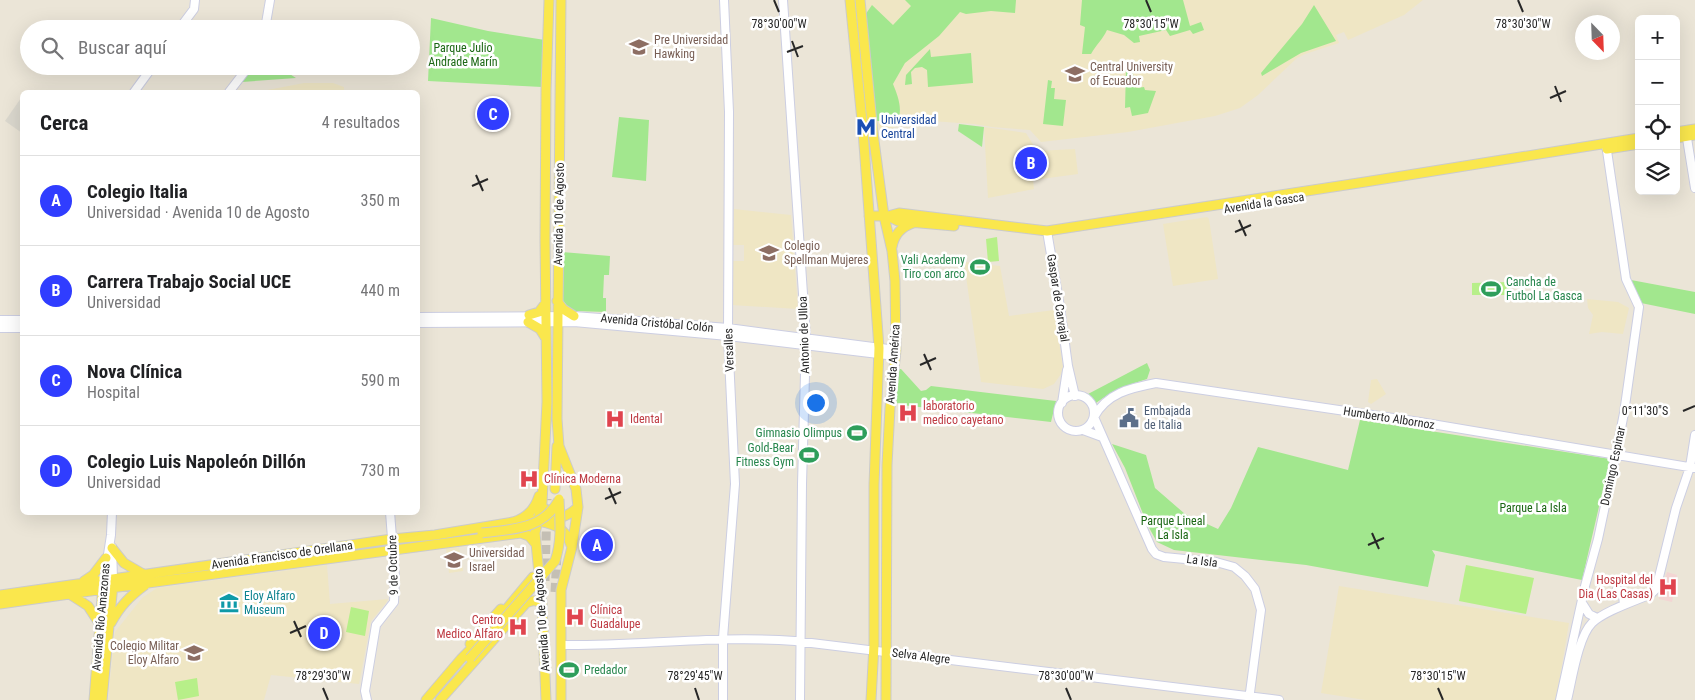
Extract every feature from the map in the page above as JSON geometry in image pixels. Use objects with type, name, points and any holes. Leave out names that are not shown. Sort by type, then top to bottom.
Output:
[{"type":"main road","name":"Avenida 10 de Agosto","points":[[545,501],[543,483],[546,422],[546,90],[549,0]]},
{"type":"main road","name":"Avenida 10 de Agosto","points":[[555,489],[561,0]]},
{"type":"main road","name":"Avenida América","points":[[850,0],[863,131],[879,351],[874,485],[874,650],[871,700]]},
{"type":"main road","name":"Avenida América","points":[[860,0],[872,133],[892,251],[895,281],[896,353],[890,408],[887,465],[886,700]]},
{"type":"main road","name":"Avenida la Gasca","points":[[886,216],[898,221],[1047,234],[1607,146],[1635,139]]},
{"type":"main road","name":"Avenida la Gasca","points":[[1607,146],[1635,144]]},
{"type":"main road","name":"Avenida la Gasca","points":[[869,216],[899,214],[1047,234]]},
{"type":"main road","points":[[892,251],[897,233],[904,226],[916,222]]},
{"type":"main road","points":[[557,300],[563,310],[574,316]]},
{"type":"main road","points":[[545,304],[539,312],[528,318],[540,329],[545,337]]},
{"type":"main road","name":"Avenida 10 de Agosto","points":[[546,422],[548,436],[545,501],[537,521],[535,543],[542,604],[547,700]]},
{"type":"main road","name":"Avenida 10 de Agosto","points":[[557,428],[559,446],[576,490],[578,507],[572,546],[561,584],[561,700]]},
{"type":"main road","points":[[426,700],[554,561],[559,548],[560,535],[559,446]]},
{"type":"main road","name":"Avenida Francisco de Orellana","points":[[0,595],[80,583],[148,583],[176,574],[392,539],[434,535],[512,522],[524,518],[530,513],[537,503],[543,483]]},
{"type":"main road","points":[[416,546],[424,541],[530,526],[545,518],[554,510],[559,500]]},
{"type":"main road","points":[[545,501],[550,516],[558,518],[564,518],[578,507]]},
{"type":"main road","points":[[512,522],[537,521],[561,528],[568,535],[572,546]]},
{"type":"main road","points":[[507,535],[516,527],[512,522]]},
{"type":"main road","points":[[535,533],[541,527],[548,524]]},
{"type":"main road","name":"Avenida Francisco de Orellana","points":[[0,604],[70,594],[143,574],[176,574],[392,550],[520,533],[529,536],[535,543]]},
{"type":"main road","points":[[112,548],[124,563],[143,574]]},
{"type":"main road","points":[[80,583],[93,575],[106,558]]},
{"type":"main road","points":[[458,680],[468,647],[515,593],[538,562]]},
{"type":"main road","points":[[466,658],[533,577]]},
{"type":"main road","name":"Avenida 10 de Agosto","points":[[545,581],[547,700]]},
{"type":"main road","points":[[70,594],[88,606],[104,626],[130,596],[148,583]]},
{"type":"main road","name":"Avenida Río Amazonas","points":[[94,700],[108,584]]},
{"type":"main road","name":"Avenida 10 de Agosto","points":[[555,592],[557,700]]},
{"type":"main road","points":[[440,700],[526,603],[531,600],[542,604]]},
{"type":"main road","name":"Avenida Río Amazonas","points":[[102,700],[104,626]]},
{"type":"street","points":[[186,20],[194,9],[195,0]]},
{"type":"street","points":[[267,20],[270,0]]},
{"type":"street","name":"Versalles","points":[[723,700],[723,638],[735,484],[728,332],[729,112],[724,0]]},
{"type":"street","name":"Antonio de Ulloa","points":[[783,0],[806,342],[802,484],[800,700]]},
{"type":"street","points":[[135,90],[146,75]]},
{"type":"street","points":[[231,90],[242,75]]},
{"type":"street","points":[[1691,133],[1695,188]]},
{"type":"street","name":"Domingo Espinar","points":[[1560,700],[1616,454],[1624,413],[1639,307],[1626,279],[1607,146]]},
{"type":"street","name":"Gaspar de Carvajal","points":[[1047,234],[1074,396]]},
{"type":"street","name":"Avenida Cristóbal Colón","points":[[557,318],[574,316],[728,332],[896,353]]},
{"type":"street","name":"Avenida Cristóbal Colón","points":[[420,317],[557,318],[728,332]]},
{"type":"street","name":"Avenida Cristóbal Colón","points":[[420,323],[528,318]]},
{"type":"street","points":[[0,320],[20,320]]},
{"type":"street","points":[[0,328],[20,328]]},
{"type":"street","name":"Gaspar de Carvajal","points":[[1068,366],[1062,403],[1058,413],[1062,423],[1070,430],[1083,430]]},
{"type":"street","name":"Humberto Albornoz","points":[[1094,417],[1104,402],[1120,393],[1156,383],[1422,422],[1692,468]]},
{"type":"street","points":[[1062,403],[1065,399],[1074,396],[1083,397],[1088,400],[1094,411],[1094,417],[1092,422],[1083,430],[1102,437]]},
{"type":"street","name":"La Isla","points":[[1094,417],[1152,549],[1156,554],[1216,562],[1234,567],[1245,576],[1255,589],[1261,610],[1249,698]]},
{"type":"street","points":[[1567,700],[1586,629],[1598,618],[1654,592],[1676,508],[1692,468],[1695,435]]},
{"type":"street","name":"Avenida Río Amazonas","points":[[108,584],[112,548],[112,515]]},
{"type":"street","name":"9 de Octubre","points":[[367,700],[365,691],[376,624],[394,602],[395,577],[390,515]]},
{"type":"street","name":"Avenida Río Amazonas","points":[[108,584],[106,558],[111,535]]},
{"type":"street","points":[[1617,589],[1624,597],[1624,605]]},
{"type":"street","points":[[1582,603],[1589,614],[1598,618]]},
{"type":"street","name":"Selva Alegre","points":[[562,645],[765,638],[874,650],[1249,698],[1280,700]]},
{"type":"shaded area","name":"Central University of Ecuador","points":[[866,0],[1423,0],[1404,15],[1348,40],[1344,32],[1336,35],[1339,43],[1297,58],[1258,95],[1240,108],[1215,116],[1128,132],[1041,142],[1030,130],[931,121],[916,122],[879,131],[871,83],[870,52],[865,15]]},
{"type":"shaded area","points":[[304,83],[333,83],[344,87],[344,90],[267,90]]},
{"type":"shaded area","points":[[20,99],[20,132],[5,121]]},
{"type":"shaded area","points":[[984,127],[1026,133],[1037,151],[1075,149],[1078,174],[1033,180],[1034,189],[988,198]]},
{"type":"shaded area","name":"Colegio Spellman Mujeres","points":[[734,209],[791,215],[798,309],[731,305],[730,261],[744,261],[744,245],[733,245]]},
{"type":"shaded area","points":[[1207,217],[1209,219],[1218,279],[1173,286],[1163,224]]},
{"type":"shaded area","points":[[964,262],[1000,266],[1009,316],[1054,310],[1063,367],[1061,374],[1054,384],[1043,389],[981,382]]},
{"type":"shaded area","points":[[1587,299],[1618,302],[1629,308],[1623,334],[1602,332],[1589,334],[1593,315],[1588,308]]},
{"type":"shaded area","points":[[1377,379],[1386,394],[1371,404],[1368,402],[1371,380]]},
{"type":"shaded area","points":[[584,537],[609,538],[609,553],[583,552]]},
{"type":"shaded area","name":"Universidad Israel","points":[[459,546],[463,571],[449,573],[446,548]]},
{"type":"shaded area","name":"Colegio Militar Eloy Alfaro","points":[[327,565],[330,604],[388,599],[371,621],[359,684],[271,675],[264,700],[108,700],[115,632],[142,598],[157,588]]},
{"type":"shaded area","name":"Hospital del Dia (Las Casas)","points":[[1667,572],[1677,575],[1672,602],[1659,599]]},
{"type":"shaded area","points":[[1339,586],[1569,623],[1556,700],[1365,700],[1321,693]]},
{"type":"green space","points":[[905,0],[1016,0],[1015,13],[991,11],[966,14],[960,12],[939,36],[905,63],[893,84],[899,104],[899,117],[887,121],[877,121],[865,15],[872,5],[893,25],[911,6]]},
{"type":"green space","points":[[1082,0],[1183,0],[1190,26],[1201,22],[1204,30],[1193,34],[1190,30],[1170,36],[1166,30],[1139,36],[1140,42],[1134,43],[1124,35],[1107,30],[1091,54],[1082,54],[1085,27],[1080,25]]},
{"type":"green space","points":[[1314,5],[1336,41],[1301,53],[1262,76],[1261,73],[1302,24]]},
{"type":"green space","name":"Parque Julio Andrade Marín","points":[[431,18],[488,31],[545,40],[542,87],[428,81]]},
{"type":"green space","points":[[930,49],[931,57],[971,53],[973,83],[928,87],[927,70],[922,67],[915,68],[911,72],[912,84],[905,85],[906,75]]},
{"type":"green space","points":[[1126,69],[1132,69],[1136,88],[1144,87],[1145,90],[1156,91],[1148,113],[1132,116],[1130,107],[1125,108]]},
{"type":"green space","points":[[248,75],[291,75],[296,78],[242,82]]},
{"type":"green space","points":[[1048,80],[1052,81],[1051,88],[1055,88],[1054,99],[1066,100],[1063,126],[1043,124]]},
{"type":"green space","points":[[619,117],[649,120],[646,181],[612,177]]},
{"type":"green space","points":[[959,124],[984,127],[982,147],[958,131]]},
{"type":"green space","points":[[997,237],[999,261],[988,262],[986,239]]},
{"type":"green space","points":[[562,252],[610,256],[609,275],[604,275],[603,298],[606,298],[606,312],[575,311],[569,308],[561,298]]},
{"type":"green space","points":[[1631,280],[1695,292],[1695,314],[1641,303]]},
{"type":"green space","name":"Cancha de Futbol La Gasca","points":[[1509,282],[1510,295],[1472,295],[1472,283]]},
{"type":"green space","points":[[1147,363],[1150,370],[1147,379],[1120,389],[1096,403],[1088,394]]},
{"type":"green space","points":[[899,369],[921,391],[931,386],[1056,401],[1051,422],[902,405],[897,403],[895,396]]},
{"type":"green space","name":"Parque La Isla","points":[[1360,420],[1610,459],[1582,580],[1432,550],[1435,555],[1428,587],[1306,565],[1174,550],[1157,542],[1147,524],[1125,468],[1112,444],[1146,455],[1155,488],[1185,514],[1218,529],[1231,508],[1258,447],[1348,470]]},
{"type":"green space","points":[[1466,565],[1534,578],[1526,614],[1459,601]]},
{"type":"green space","points":[[351,607],[369,611],[365,636],[346,632]]},
{"type":"green space","points":[[197,678],[199,696],[178,700],[175,682]]},
{"type":"tunnel","points":[[545,581],[547,499]]},
{"type":"tunnel","points":[[555,592],[557,555]]},
{"type":"place","name":"Pre Universidad Hawking","points":[[639,47]]},
{"type":"place","name":"Central University of Ecuador","points":[[1075,74]]},
{"type":"place","name":"Nova Clínica","points":[[493,114]]},
{"type":"place","name":"Universidad Central","points":[[866,127]]},
{"type":"place","name":"Carrera Trabajo Social UCE","points":[[1031,163]]},
{"type":"place","name":"Colegio Spellman Mujeres","points":[[769,253]]},
{"type":"place","name":"Vali Academy Tiro con arco","points":[[980,267]]},
{"type":"place","name":"Cancha de Futbol La Gasca","points":[[1491,289]]},
{"type":"place","name":"laboratorio medico cayetano","points":[[908,413]]},
{"type":"place","name":"Embajada de Italia","points":[[1129,418]]},
{"type":"place","name":"Idental","points":[[615,419]]},
{"type":"place","name":"Gimnasio Olimpus","points":[[857,433]]},
{"type":"place","name":"Gold-Bear Fitness Gym","points":[[809,455]]},
{"type":"place","name":"Clínica Moderna","points":[[529,479]]},
{"type":"place","name":"Colegio Italia","points":[[597,545]]},
{"type":"place","name":"Universidad Israel","points":[[454,560]]},
{"type":"place","name":"Hospital del Dia (Las Casas)","points":[[1668,587]]},
{"type":"place","name":"Eloy Alfaro Museum","points":[[229,603]]},
{"type":"place","name":"Clínica Guadalupe","points":[[575,617]]},
{"type":"place","name":"Centro Medico Alfaro","points":[[518,627]]},
{"type":"place","name":"Colegio Luis Napoleón Dillón","points":[[324,633]]},
{"type":"place","name":"Colegio Militar Eloy Alfaro","points":[[194,653]]},
{"type":"place","name":"Predador","points":[[569,670]]},
{"type":"park label","name":"Parque Lineal La Isla","points":[[1173,528]]}]
